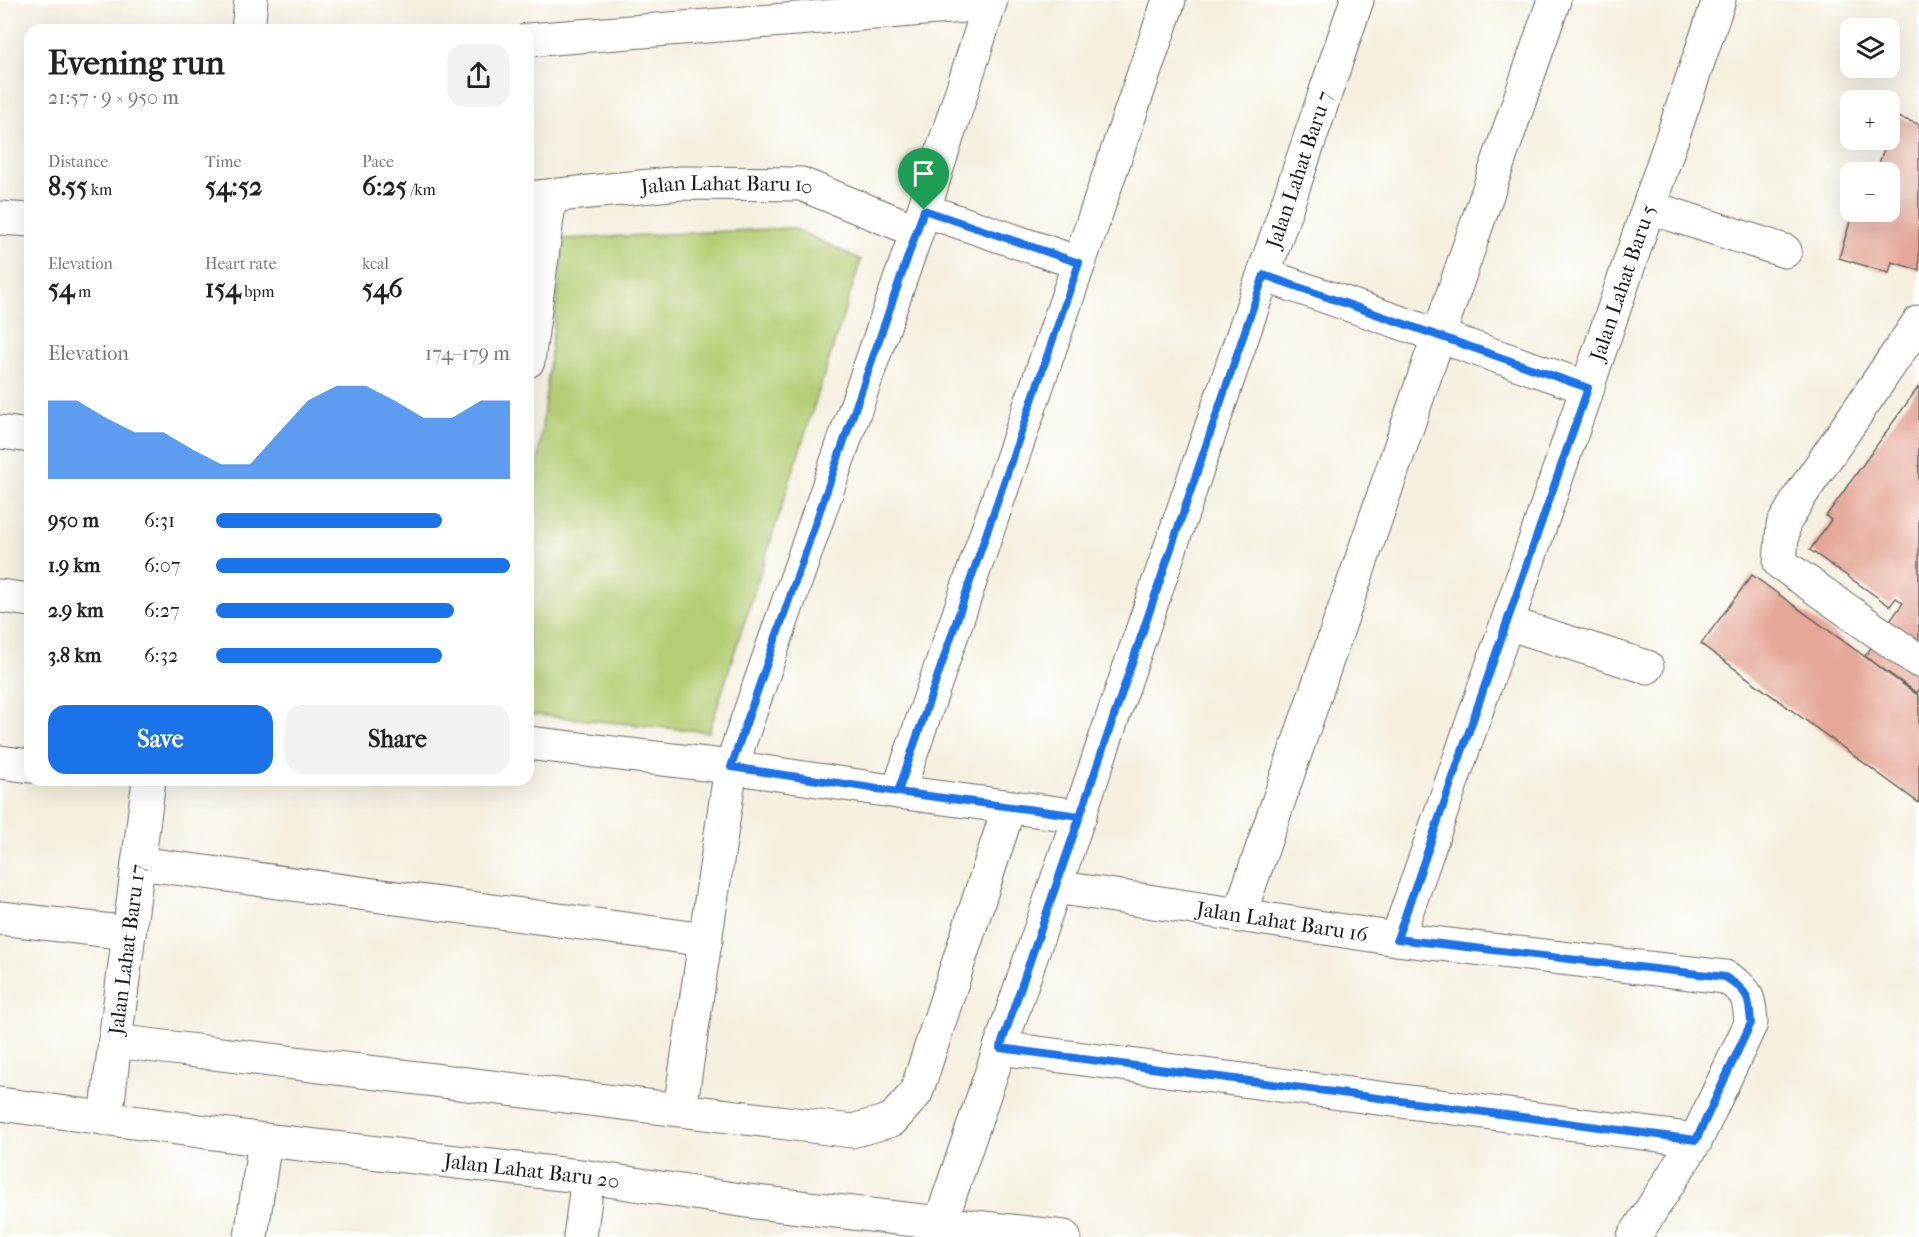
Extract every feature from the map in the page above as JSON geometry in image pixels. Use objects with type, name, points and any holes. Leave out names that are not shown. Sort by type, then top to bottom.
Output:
[{"type":"street","points":[[249,24],[251,0]]},
{"type":"street","points":[[898,792],[1169,0]]},
{"type":"street","name":"Jalan Lahat Baru 7","points":[[940,1224],[1357,0]]},
{"type":"street","points":[[1239,916],[1554,0]]},
{"type":"street","name":"Jalan Lahat Baru 5","points":[[1397,939],[1588,388],[1719,0]]},
{"type":"street","points":[[534,40],[990,2],[920,220],[731,767],[680,1109]]},
{"type":"street","name":"Jalan Lahat Baru 10","points":[[539,197],[681,183],[801,184],[920,220],[1079,263]]},
{"type":"street","points":[[534,272],[539,197]]},
{"type":"street","points":[[1649,207],[1785,251]]},
{"type":"street","points":[[0,218],[24,220]]},
{"type":"street","points":[[1264,275],[1588,388]]},
{"type":"street","points":[[1919,322],[1783,525],[1780,563],[1919,662]]},
{"type":"street","points":[[0,432],[24,435]]},
{"type":"street","points":[[0,596],[24,599]]},
{"type":"street","points":[[1507,623],[1647,667]]},
{"type":"street","points":[[534,744],[731,767],[1080,816]]},
{"type":"street","points":[[0,762],[24,765]]},
{"type":"street","name":"Jalan Lahat Baru 17","points":[[106,1119],[147,786]]},
{"type":"street","points":[[115,1041],[852,1131],[891,1120],[916,1093],[1009,807]]},
{"type":"street","points":[[138,863],[706,940]]},
{"type":"street","name":"Jalan Lahat Baru 16","points":[[1055,887],[1397,939],[1725,977],[1742,988],[1750,1003],[1751,1023],[1696,1140]]},
{"type":"street","points":[[0,918],[129,933]]},
{"type":"street","points":[[1000,1048],[1696,1140],[1634,1237]]},
{"type":"street","name":"Jalan Lahat Baru 20","points":[[0,1104],[265,1140],[588,1177],[747,1201],[1064,1237]]},
{"type":"street","points":[[251,1237],[265,1140]]},
{"type":"street","points":[[580,1237],[588,1177]]},
{"type":"green space","points":[[793,228],[861,260],[709,732],[534,715],[534,496],[564,239]]},
{"type":"building","points":[[1900,118],[1919,124],[1919,270],[1892,262],[1889,273],[1839,258],[1850,222],[1900,222],[1900,162],[1879,162],[1884,150],[1900,150]]},
{"type":"building","points":[[1919,386],[1919,690],[1917,693],[1865,656],[1903,603],[1896,598],[1890,606],[1810,550],[1831,520],[1826,516]]},
{"type":"building","points":[[1752,575],[1919,696],[1919,803],[1701,644]]},
{"type":"route","points":[[924,210],[731,767],[898,792],[1080,816],[1000,1048],[1696,1140],[1751,1023],[1750,1003],[1742,988],[1725,977],[1397,939],[1588,388],[1264,275],[1080,816],[1009,807],[898,792],[1079,263],[924,210]]}]
